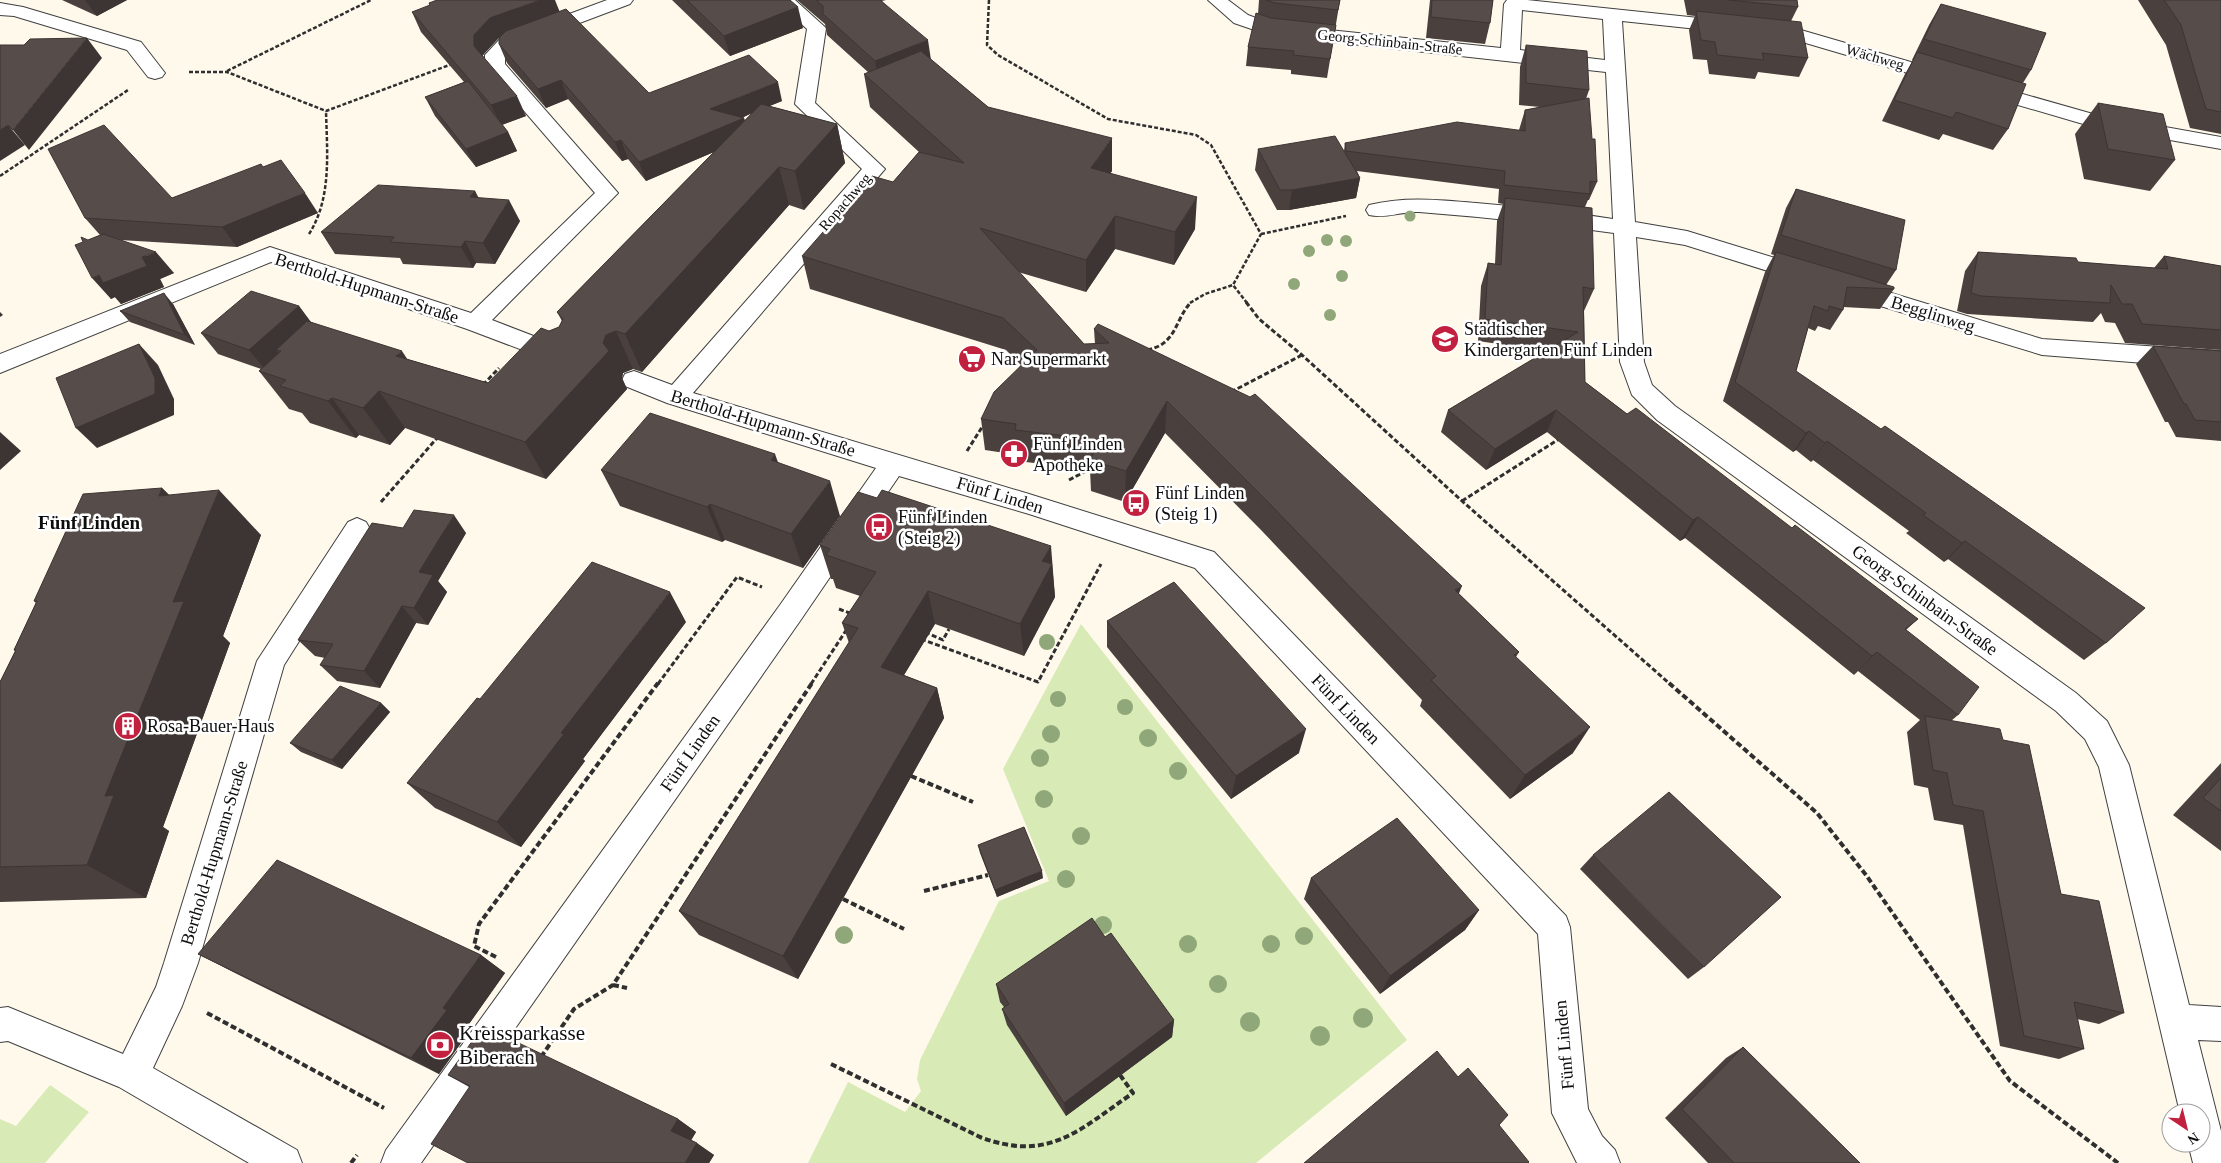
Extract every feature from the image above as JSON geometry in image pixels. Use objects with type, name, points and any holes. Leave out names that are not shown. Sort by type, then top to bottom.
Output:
[{"type":"street","points":[[475,323],[607,193],[495,65],[495,55],[506,44],[624,0]]},
{"type":"street","name":"Ropachweg","points":[[676,397],[874,169],[805,104],[817,28],[784,0]]},
{"type":"street","name":"Georg-Schinbain-Straße","points":[[1217,0],[1241,19],[1270,28],[1615,67]]},
{"type":"street","points":[[1510,55],[1513,2],[1612,15]]},
{"type":"street","points":[[0,9],[16,11],[134,46],[155,73]]},
{"type":"street","name":"Georg-Schinbain-Straße","points":[[1612,15],[1622,227],[1632,362],[1641,389],[1666,413],[2066,702],[2096,730],[2114,765],[2196,1103]]},
{"type":"street","name":"Wächweg","points":[[1612,15],[1794,34],[2090,120],[2221,143]]},
{"type":"street","points":[[1377,210],[1415,205],[1536,215],[1622,227]]},
{"type":"street","name":"Begglinweg","points":[[1622,227],[1687,238],[2042,347],[2221,360]]},
{"type":"street","name":"Berthold-Hupmann-Straße","points":[[0,364],[270,254],[475,323],[568,358]]},
{"type":"street","name":"Berthold-Hupmann-Straße","points":[[634,380],[676,397],[893,464]]},
{"type":"street","name":"Fünf Linden","points":[[399,1163],[802,596],[893,464],[1029,504],[1204,560],[1554,927],[1570,1113],[1588,1158]]},
{"type":"street","name":"Berthold-Hupmann-Straße","points":[[131,1075],[170,994],[271,660],[357,529]]},
{"type":"street","points":[[2176,1021],[2221,1024]]},
{"type":"street","points":[[0,1025],[8,1024],[131,1075],[284,1163]]},
{"type":"path","points":[[371,0],[227,72],[326,111],[466,58],[495,55]]},
{"type":"path","points":[[989,0],[987,45],[998,55],[1108,119],[1196,135],[1211,145],[1261,234]]},
{"type":"path","points":[[0,176],[155,73]]},
{"type":"path","points":[[288,260],[318,224],[327,171],[326,111]]},
{"type":"path","points":[[1142,350],[1151,350],[1170,340],[1190,303],[1210,292],[1233,285],[1261,234],[1377,210]]},
{"type":"path","points":[[1233,285],[1259,319],[1302,355],[1462,500],[1817,813],[1866,874],[2010,1081],[2118,1163]]},
{"type":"path","points":[[482,386],[522,341]]},
{"type":"path","points":[[1223,396],[1302,355]]},
{"type":"path","points":[[950,480],[984,423]]},
{"type":"path","points":[[357,529],[443,431]]},
{"type":"path","points":[[1462,500],[1561,438]]},
{"type":"path","points":[[1029,504],[1095,465]]},
{"type":"path","points":[[914,636],[1038,682],[1117,533]]},
{"type":"path","points":[[494,962],[497,957],[474,946],[479,924],[736,577],[761,587],[766,580]]},
{"type":"path","points":[[541,1057],[574,1009],[613,985],[855,615],[802,596]]},
{"type":"path","points":[[920,631],[943,640],[949,629]]},
{"type":"path","points":[[911,776],[972,802]]},
{"type":"path","points":[[924,891],[988,875]]},
{"type":"path","points":[[843,899],[904,929]]},
{"type":"path","points":[[613,985],[627,988]]},
{"type":"path","points":[[170,994],[423,1130]]},
{"type":"path","points":[[831,1064],[980,1137],[1004,1146],[1028,1148],[1047,1145],[1065,1138],[1133,1093],[1120,1075]]},
{"type":"green space","points":[[1081,624],[1407,1040],[1256,1163],[808,1163],[848,1082],[905,1112],[921,1091],[917,1079],[920,1060],[999,901],[1049,881],[1003,769]]},
{"type":"green space","points":[[50,1085],[89,1112],[45,1163],[0,1163],[0,1119],[16,1126]]},
{"type":"building","points":[[437,0],[540,0],[490,18],[474,35],[474,46],[517,96],[491,105],[412,12]]},
{"type":"building","points":[[687,0],[790,0],[798,7],[724,36]]},
{"type":"building","points":[[816,0],[880,0],[928,40],[875,61],[823,14],[823,6]]},
{"type":"building","points":[[1266,0],[1340,0],[1338,10],[1275,3]]},
{"type":"building","points":[[1432,0],[1493,0],[1490,23],[1431,17]]},
{"type":"building","points":[[1729,0],[1797,0],[1798,7]]},
{"type":"building","points":[[2164,0],[2221,0],[2221,112],[2206,109],[2181,25]]},
{"type":"building","points":[[1941,4],[2046,33],[2031,70],[1924,39]]},
{"type":"building","points":[[566,9],[649,93],[749,55],[778,82],[710,109],[744,118],[639,162],[621,140],[615,142],[561,80],[538,89],[499,44],[499,38],[506,31]]},
{"type":"building","points":[[1696,11],[1801,22],[1808,58],[1762,53],[1764,60],[1717,55],[1715,42],[1701,40]]},
{"type":"building","points":[[1256,13],[1271,18],[1336,25],[1330,59],[1293,55],[1294,51],[1248,47]]},
{"type":"building","points":[[87,38],[13,130],[8,125],[0,130],[0,45],[24,45],[30,39]]},
{"type":"building","points":[[1526,45],[1587,51],[1589,90],[1526,83]]},
{"type":"building","points":[[921,51],[988,107],[1112,138],[1091,168],[1197,197],[1175,232],[1115,216],[1086,260],[980,228],[1084,344],[1109,343],[1094,329],[1098,324],[1250,397],[1255,394],[1462,586],[1455,590],[1519,652],[1514,655],[1590,727],[1525,775],[1431,680],[1436,676],[1266,500],[1167,401],[1126,471],[1090,460],[1101,440],[1015,430],[1016,424],[981,419],[994,392],[1037,350],[1003,318],[802,256],[872,176],[893,182],[919,152],[964,163],[864,74]]},
{"type":"building","points":[[1917,52],[2026,84],[2008,129],[1956,112],[1953,118],[1894,100]]},
{"type":"building","points":[[468,81],[508,132],[466,149],[425,97]]},
{"type":"building","points":[[1589,98],[1592,139],[1595,139],[1597,182],[1590,181],[1590,194],[1504,185],[1505,171],[1346,151],[1345,143],[1457,122],[1525,131],[1525,110]]},
{"type":"building","points":[[2098,103],[2163,114],[2175,160],[2108,149]]},
{"type":"building","points":[[761,104],[837,124],[795,171],[779,167],[625,334],[616,331],[606,335],[603,343],[609,351],[525,442],[379,391],[363,408],[332,398],[328,401],[280,386],[286,380],[259,371],[281,351],[276,350],[307,321],[402,351],[396,356],[488,383],[541,328],[549,331],[559,327],[563,319],[557,312]]},
{"type":"building","points":[[104,125],[172,198],[261,164],[263,167],[281,160],[305,193],[222,227],[85,218],[48,149]]},
{"type":"building","points":[[1335,136],[1360,178],[1292,190],[1280,190],[1258,149]]},
{"type":"building","points":[[378,185],[475,191],[470,197],[509,200],[483,243],[465,241],[461,247],[390,242],[394,237],[321,232]]},
{"type":"building","points":[[1796,189],[1905,220],[1896,270],[1781,235]]},
{"type":"building","points":[[1505,198],[1592,208],[1594,289],[1583,287],[1585,382],[1627,414],[1636,408],[1792,528],[1795,525],[1918,619],[1905,629],[1979,687],[1958,715],[1877,652],[1872,656],[1698,517],[1693,520],[1556,410],[1495,449],[1448,410],[1578,332],[1485,319],[1488,263],[1501,265]]},
{"type":"building","points":[[103,234],[156,252],[142,257],[147,266],[103,283],[99,275],[92,278],[75,245],[83,242],[81,237],[88,240]]},
{"type":"building","points":[[1776,252],[1894,287],[1894,289],[1847,287],[1843,310],[1829,306],[1828,311],[1814,306],[1796,371],[1881,429],[1885,426],[2145,608],[2106,643],[1965,541],[1962,543],[1923,515],[1926,513],[1827,441],[1825,443],[1809,431],[1806,433],[1735,382]]},
{"type":"building","points":[[1978,252],[2076,258],[2078,262],[2168,269],[2164,256],[2221,266],[2221,330],[2142,324],[2132,304],[2122,304],[2111,285],[2110,303],[1981,296],[1971,293]]},
{"type":"building","points":[[251,291],[299,306],[249,350],[201,333]]},
{"type":"building","points":[[164,293],[185,335],[120,311]]},
{"type":"building","points":[[139,344],[155,378],[155,394],[76,428],[56,378]]},
{"type":"building","points":[[2153,346],[2221,351],[2221,422],[2195,420],[2186,404],[2184,404]]},
{"type":"building","points":[[650,413],[775,454],[771,460],[830,481],[791,534],[710,504],[707,507],[601,470]]},
{"type":"building","points":[[162,488],[159,496],[219,490],[173,602],[184,601],[105,796],[114,795],[87,865],[0,867],[0,682],[37,601],[34,601],[83,494]]},
{"type":"building","points":[[882,490],[1051,546],[1042,561],[1052,564],[1020,624],[928,591],[881,667],[937,688],[783,956],[679,911],[858,628],[842,623],[876,572],[826,555],[830,549],[820,545],[858,492],[877,498]]},
{"type":"building","points":[[414,510],[454,515],[419,572],[433,575],[414,608],[402,606],[364,671],[320,665],[333,644],[298,640],[372,523],[403,528]]},
{"type":"building","points":[[592,562],[670,592],[561,733],[564,734],[497,822],[407,783],[477,698],[480,699]]},
{"type":"building","points":[[1174,582],[1306,729],[1236,776],[1107,621]]},
{"type":"building","points":[[340,686],[381,703],[332,760],[290,743]]},
{"type":"building","points":[[1925,716],[2000,729],[2003,740],[2029,745],[2061,894],[2099,901],[2124,1013],[2074,1002],[2084,1049],[2024,1036],[1983,811],[1953,805],[1947,773],[1933,770]]},
{"type":"building","points":[[2221,778],[2221,811],[2203,798]]},
{"type":"building","points":[[1669,792],[1781,897],[1704,967],[1593,855]]},
{"type":"building","points":[[1397,818],[1479,910],[1390,976],[1311,878]]},
{"type":"building","points":[[1024,827],[1042,871],[995,890],[978,845]]},
{"type":"building","points":[[277,860],[481,955],[443,1008],[447,1010],[411,1058],[198,954]]},
{"type":"building","points":[[1092,918],[1105,937],[1111,933],[1174,1020],[1064,1103],[1002,1009],[1009,1004],[996,984]]},
{"type":"building","points":[[483,1026],[678,1119],[671,1131],[697,1143],[685,1163],[468,1163],[431,1144],[470,1086],[448,1075]]},
{"type":"building","points":[[1743,1047],[1860,1163],[1734,1163],[1682,1109]]},
{"type":"building","points":[[1437,1051],[1458,1077],[1468,1068],[1508,1115],[1499,1125],[1528,1163],[1304,1163]]},
{"type":"place","name":"Städtischer Kindergarten Fünf Linden","points":[[1445,339]]},
{"type":"place","name":"Nar Supermarkt","points":[[972,359]]},
{"type":"place","name":"Fünf Linden Apotheke","points":[[1014,454]]},
{"type":"place","name":"Fünf Linden (Steig 1)","points":[[1136,503]]},
{"type":"place","name":"Fünf Linden (Steig 2)","points":[[879,527]]},
{"type":"place","name":"Rosa-Bauer-Haus","points":[[128,726]]},
{"type":"place","name":"Kreissparkasse Biberach","points":[[440,1045]]},
{"type":"district","name":"Fünf Linden","points":[[89,522]]}]
